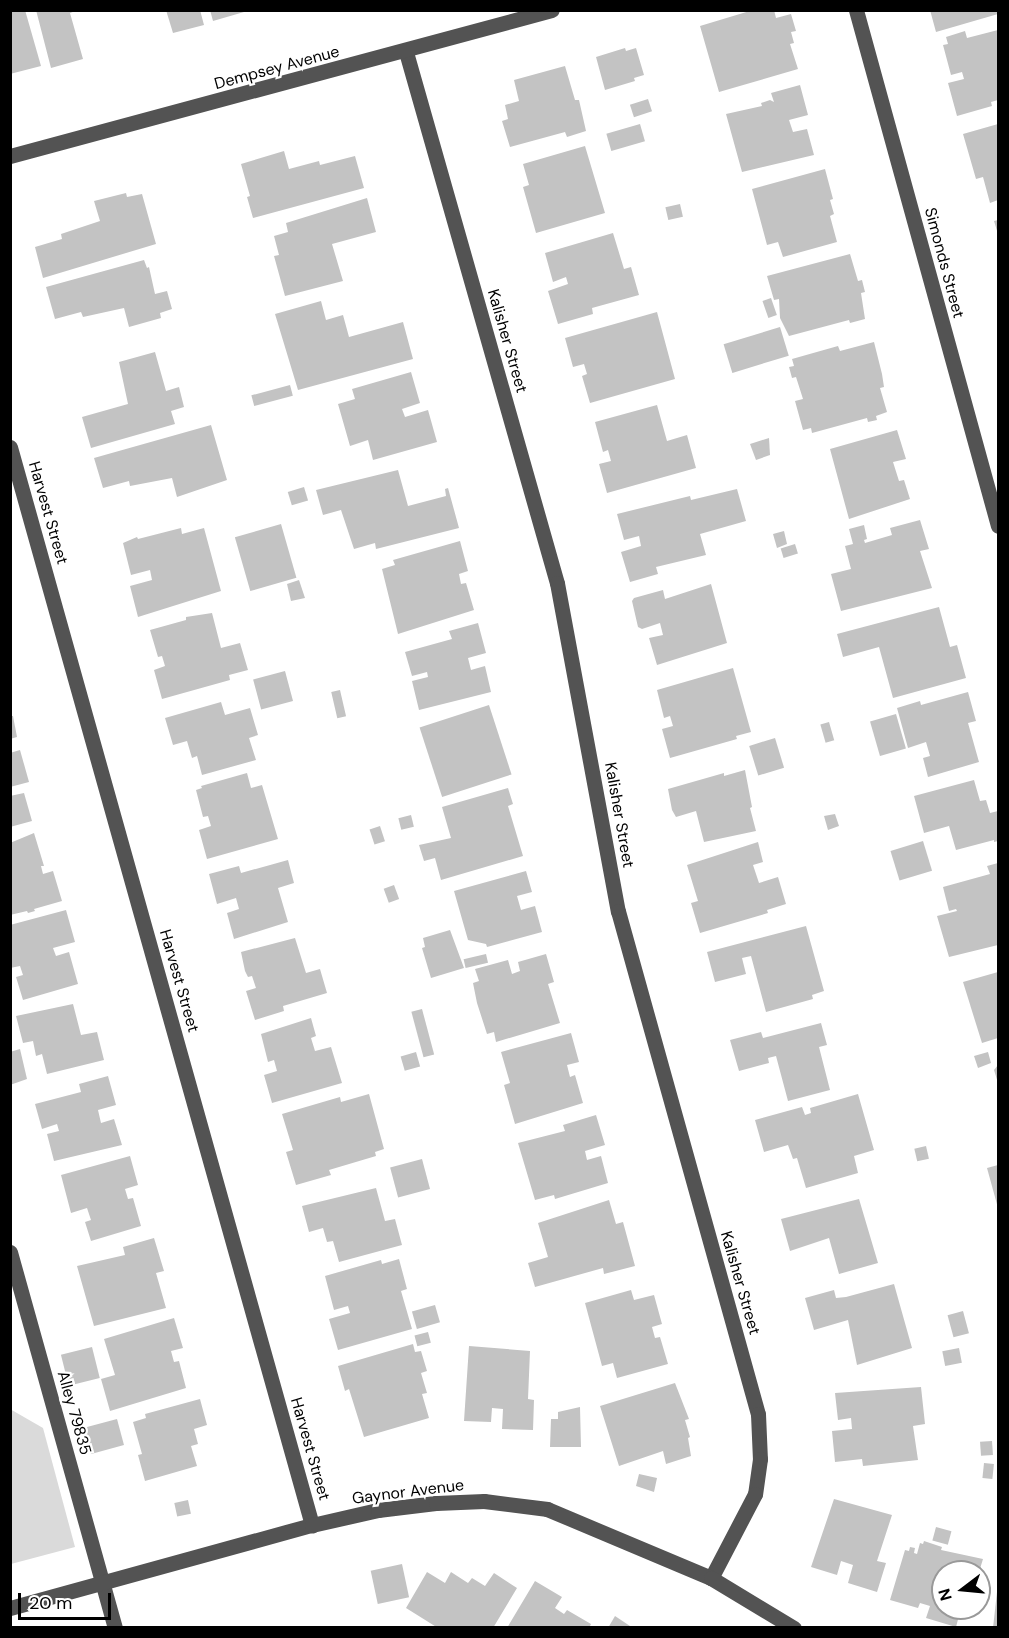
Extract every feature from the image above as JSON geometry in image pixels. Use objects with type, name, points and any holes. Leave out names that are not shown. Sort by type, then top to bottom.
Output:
[{"type":"street","name":"Dempsey Avenue","points":[[10,156],[552,10]]},
{"type":"street","name":"Simonds Street","points":[[856,10],[999,526]]},
{"type":"street","name":"Kalisher Street","points":[[406,51],[557,583],[618,911],[758,1414],[760,1459],[754,1494],[711,1578]]},
{"type":"street","name":"Harvest Street","points":[[10,447],[312,1525]]},
{"type":"street","name":"Alley 79835","points":[[10,1252],[115,1628]]},
{"type":"street","name":"Gaynor Avenue","points":[[10,1608],[312,1525],[378,1510],[436,1503],[484,1501],[547,1509],[711,1578],[794,1628]]},
{"type":"shaded area","points":[[10,1409],[43,1428],[75,1547],[11,1564]]},
{"type":"building","points":[[10,10],[25,10],[41,66],[10,74]]},
{"type":"building","points":[[36,10],[78,10],[70,13],[83,59],[51,68]]},
{"type":"building","points":[[166,10],[200,10],[204,25],[173,33]]},
{"type":"building","points":[[210,10],[244,10],[244,12],[213,21]]},
{"type":"building","points":[[753,10],[774,10],[776,18],[791,14],[796,31],[791,32],[794,43],[790,44],[798,69],[719,92],[700,26]]},
{"type":"building","points":[[930,10],[998,10],[998,14],[936,32]]},
{"type":"building","points":[[998,30],[998,100],[991,102],[992,106],[957,116],[948,83],[964,79],[962,72],[951,75],[943,45],[948,44],[946,37],[965,31],[967,38]]},
{"type":"building","points":[[625,48],[626,51],[636,48],[644,75],[634,78],[635,81],[605,90],[596,57]]},
{"type":"building","points":[[565,66],[575,100],[579,100],[586,131],[567,137],[565,132],[510,147],[502,121],[508,119],[505,105],[519,101],[514,80]]},
{"type":"building","points":[[800,85],[808,115],[789,120],[793,132],[807,129],[814,155],[742,172],[726,114],[762,106],[761,103],[770,100],[774,102],[771,93]]},
{"type":"building","points":[[648,99],[652,111],[634,117],[630,105]]},
{"type":"building","points":[[640,124],[645,141],[611,151],[606,134]]},
{"type":"building","points":[[998,124],[998,200],[990,203],[983,177],[976,179],[963,134]]},
{"type":"building","points":[[585,146],[605,213],[536,233],[523,187],[529,185],[523,164]]},
{"type":"building","points":[[284,151],[289,169],[319,161],[320,165],[355,156],[364,188],[253,218],[247,197],[250,196],[241,164]]},
{"type":"building","points":[[825,169],[833,199],[830,200],[834,214],[830,216],[837,242],[783,257],[778,242],[767,245],[752,189]]},
{"type":"building","points":[[126,193],[127,197],[142,194],[156,244],[43,278],[35,247],[62,239],[61,234],[100,221],[94,201]]},
{"type":"building","points":[[367,198],[376,232],[332,244],[343,281],[285,296],[274,256],[279,255],[274,236],[288,232],[286,223]]},
{"type":"building","points":[[680,204],[683,217],[668,220],[665,207]]},
{"type":"building","points":[[998,220],[998,234],[994,221]]},
{"type":"building","points":[[613,233],[624,269],[631,267],[639,295],[592,308],[593,314],[558,324],[548,291],[568,284],[566,277],[553,282],[545,253]]},
{"type":"building","points":[[850,254],[858,281],[862,280],[865,292],[861,293],[865,319],[850,323],[849,320],[789,336],[780,318],[779,299],[774,300],[767,276]]},
{"type":"building","points":[[144,260],[147,268],[149,267],[155,294],[167,291],[172,309],[160,313],[161,318],[129,327],[124,308],[83,317],[81,312],[55,319],[46,287]]},
{"type":"building","points":[[771,298],[777,315],[768,318],[762,301]]},
{"type":"building","points":[[321,301],[326,320],[343,315],[349,337],[403,322],[413,359],[298,390],[275,314]]},
{"type":"building","points":[[657,312],[675,379],[590,403],[582,376],[587,374],[584,364],[573,367],[565,338]]},
{"type":"building","points":[[780,327],[789,356],[732,373],[724,344]]},
{"type":"building","points":[[874,342],[884,387],[880,388],[887,412],[876,416],[877,420],[868,422],[867,418],[812,433],[811,428],[803,430],[795,401],[803,399],[796,377],[792,378],[789,367],[794,366],[792,359],[838,346],[840,351]]},
{"type":"building","points":[[155,352],[166,391],[179,387],[184,407],[171,411],[175,424],[91,448],[82,417],[128,404],[119,362]]},
{"type":"building","points":[[411,372],[420,403],[402,409],[405,417],[428,410],[437,442],[373,460],[368,440],[350,446],[338,404],[355,399],[352,389]]},
{"type":"building","points":[[290,385],[293,396],[254,406],[251,395]]},
{"type":"building","points":[[657,405],[667,441],[687,435],[696,468],[607,493],[599,464],[611,461],[608,450],[603,452],[595,422]]},
{"type":"building","points":[[211,425],[227,480],[177,497],[172,478],[130,486],[129,481],[103,488],[94,458]]},
{"type":"building","points":[[897,430],[906,459],[893,462],[899,481],[904,480],[910,499],[849,519],[830,449]]},
{"type":"building","points":[[769,438],[770,455],[756,460],[750,444]]},
{"type":"building","points":[[398,470],[408,506],[446,496],[445,489],[448,488],[459,528],[376,549],[375,543],[354,549],[341,510],[323,515],[316,490]]},
{"type":"building","points":[[304,487],[308,500],[292,505],[288,492]]},
{"type":"building","points":[[737,489],[746,521],[700,534],[706,555],[656,567],[658,574],[630,582],[621,552],[641,546],[639,536],[624,540],[617,514],[690,496],[691,500]]},
{"type":"building","points":[[920,520],[929,549],[920,551],[932,588],[841,611],[831,574],[851,569],[845,546],[853,544],[849,529],[864,525],[867,539],[864,540],[865,543],[892,535],[890,528]]},
{"type":"building","points":[[281,524],[296,578],[250,591],[235,537]]},
{"type":"building","points":[[181,528],[182,534],[204,528],[221,591],[138,617],[130,586],[152,580],[150,570],[131,575],[123,543],[137,537],[138,539]]},
{"type":"building","points":[[784,531],[787,544],[777,548],[773,534]]},
{"type":"building","points":[[460,541],[468,571],[459,574],[461,584],[466,583],[474,610],[398,634],[382,569],[395,565],[393,560]]},
{"type":"building","points":[[795,544],[798,554],[784,558],[781,548]]},
{"type":"building","points":[[299,580],[305,598],[291,601],[287,584]]},
{"type":"building","points":[[711,584],[727,643],[657,665],[649,638],[663,635],[660,623],[642,629],[638,627],[632,601],[634,598],[663,590],[665,599]]},
{"type":"building","points":[[939,607],[950,647],[957,645],[966,678],[893,698],[879,647],[843,657],[837,634]]},
{"type":"building","points":[[212,613],[221,648],[240,643],[248,670],[229,675],[230,680],[162,699],[154,670],[165,666],[162,656],[158,657],[150,630],[186,620],[186,617]]},
{"type":"building","points":[[478,623],[486,653],[468,658],[471,670],[485,666],[491,692],[419,710],[412,681],[428,677],[427,672],[412,676],[405,652],[452,639],[449,631]]},
{"type":"building","points":[[733,668],[751,732],[736,736],[737,739],[670,758],[662,729],[673,726],[670,716],[664,718],[657,690]]},
{"type":"building","points":[[285,671],[293,701],[261,709],[253,680]]},
{"type":"building","points":[[340,690],[346,716],[337,718],[331,692]]},
{"type":"building","points":[[968,692],[976,721],[968,723],[979,762],[928,777],[923,758],[930,756],[926,742],[908,748],[897,708],[920,701],[921,705]]},
{"type":"building","points":[[221,702],[225,715],[250,708],[258,735],[249,738],[256,760],[202,775],[197,756],[192,758],[187,741],[173,745],[165,718]]},
{"type":"building","points":[[489,705],[512,774],[442,797],[420,728]]},
{"type":"building","points":[[896,714],[906,749],[880,756],[870,721]]},
{"type":"building","points":[[10,716],[13,716],[17,737],[10,739]]},
{"type":"building","points":[[829,722],[834,740],[826,743],[820,724]]},
{"type":"building","points":[[775,738],[784,768],[758,776],[749,746]]},
{"type":"building","points":[[20,750],[29,782],[10,787],[10,753]]},
{"type":"building","points":[[745,770],[752,807],[750,808],[756,831],[704,842],[696,811],[676,817],[672,810],[668,789],[724,773],[724,776]]},
{"type":"building","points":[[247,773],[251,788],[262,785],[278,839],[207,859],[199,830],[211,826],[208,816],[203,817],[196,790],[202,788],[201,786]]},
{"type":"building","points":[[974,780],[980,801],[986,800],[990,813],[998,811],[998,841],[994,842],[994,840],[956,850],[949,826],[924,833],[914,796]]},
{"type":"building","points":[[508,788],[513,804],[508,806],[523,856],[441,880],[435,858],[424,861],[419,845],[451,838],[442,807]]},
{"type":"building","points":[[24,793],[32,821],[10,827],[10,796]]},
{"type":"building","points":[[835,814],[839,826],[828,830],[824,816]]},
{"type":"building","points":[[411,815],[414,827],[401,830],[398,818]]},
{"type":"building","points":[[380,826],[385,841],[374,845],[370,829]]},
{"type":"building","points":[[34,833],[44,866],[41,866],[43,874],[53,871],[62,901],[28,913],[27,911],[10,915],[10,843]]},
{"type":"building","points":[[923,841],[932,871],[900,881],[890,851]]},
{"type":"building","points":[[758,842],[763,862],[753,865],[759,883],[778,877],[786,904],[767,910],[768,913],[700,933],[691,903],[698,901],[687,865]]},
{"type":"building","points":[[288,860],[294,883],[278,888],[288,922],[234,939],[227,913],[239,909],[236,898],[217,904],[209,874],[239,866],[241,873]]},
{"type":"building","points":[[998,863],[998,945],[949,957],[937,916],[957,911],[956,909],[949,911],[943,887],[990,874],[987,866]]},
{"type":"building","points":[[526,871],[532,892],[517,896],[521,910],[535,906],[542,932],[487,947],[486,944],[468,940],[454,891]]},
{"type":"building","points":[[394,885],[399,899],[389,903],[384,889]]},
{"type":"building","points":[[66,910],[75,942],[53,948],[56,956],[69,952],[78,984],[23,1000],[16,977],[23,975],[20,966],[10,968],[10,925]]},
{"type":"building","points":[[806,926],[824,991],[812,995],[813,999],[766,1012],[751,956],[742,958],[746,974],[715,982],[707,952]]},
{"type":"building","points":[[450,930],[464,968],[431,978],[422,948],[425,947],[423,938]]},
{"type":"building","points":[[295,938],[306,973],[320,969],[327,993],[283,1006],[284,1011],[255,1020],[246,991],[256,988],[252,976],[248,977],[245,971],[241,952]]},
{"type":"building","points":[[486,954],[488,963],[466,968],[464,959]]},
{"type":"building","points":[[546,954],[554,982],[548,984],[560,1023],[496,1042],[494,1032],[487,1034],[477,1003],[473,983],[479,981],[475,969],[508,960],[512,974],[520,971],[518,962]]},
{"type":"building","points":[[998,972],[998,1038],[982,1043],[963,982]]},
{"type":"building","points":[[73,1004],[81,1035],[97,1032],[104,1060],[47,1074],[42,1054],[36,1056],[33,1041],[23,1043],[16,1016]]},
{"type":"building","points":[[422,1009],[434,1054],[424,1057],[411,1012]]},
{"type":"building","points":[[311,1018],[316,1036],[311,1038],[315,1051],[331,1047],[342,1083],[272,1103],[264,1075],[277,1071],[274,1060],[268,1062],[261,1034]]},
{"type":"building","points":[[821,1023],[827,1045],[819,1047],[830,1090],[788,1101],[776,1056],[768,1058],[769,1063],[739,1071],[730,1040],[761,1032],[763,1038]]},
{"type":"building","points":[[571,1033],[579,1062],[567,1065],[570,1077],[575,1075],[583,1103],[515,1124],[504,1085],[510,1083],[501,1052]]},
{"type":"building","points":[[20,1049],[27,1079],[10,1085],[10,1052]]},
{"type":"building","points":[[416,1052],[420,1066],[405,1071],[401,1056]]},
{"type":"building","points":[[988,1052],[991,1063],[978,1068],[974,1056]]},
{"type":"building","points":[[998,1065],[998,1083],[994,1070]]},
{"type":"building","points":[[108,1076],[116,1105],[98,1110],[101,1123],[114,1119],[122,1145],[54,1161],[47,1134],[59,1131],[57,1124],[42,1129],[35,1104],[81,1092],[79,1084]]},
{"type":"building","points":[[369,1094],[384,1149],[375,1152],[376,1156],[329,1170],[331,1175],[296,1185],[286,1152],[293,1150],[282,1114],[340,1097],[341,1102]]},
{"type":"building","points":[[858,1094],[874,1150],[854,1156],[858,1173],[806,1188],[797,1158],[793,1159],[788,1145],[764,1152],[755,1120],[802,1107],[805,1115],[811,1113],[810,1108]]},
{"type":"building","points":[[596,1115],[605,1145],[585,1151],[587,1160],[601,1156],[608,1183],[555,1199],[554,1195],[535,1200],[518,1143],[565,1131],[563,1125]]},
{"type":"building","points":[[926,1146],[929,1159],[917,1161],[914,1149]]},
{"type":"building","points":[[130,1156],[138,1185],[125,1189],[128,1199],[133,1198],[141,1226],[91,1241],[85,1222],[91,1220],[87,1208],[71,1213],[61,1175]]},
{"type":"building","points":[[422,1159],[430,1189],[398,1197],[390,1168]]},
{"type":"building","points":[[998,1165],[998,1208],[987,1168]]},
{"type":"building","points":[[376,1188],[385,1221],[395,1219],[402,1245],[339,1262],[333,1241],[327,1242],[323,1228],[309,1232],[302,1206]]},
{"type":"building","points":[[859,1199],[878,1263],[839,1274],[829,1238],[790,1251],[781,1219]]},
{"type":"building","points":[[609,1200],[616,1224],[623,1222],[635,1266],[604,1274],[603,1268],[535,1287],[528,1263],[548,1257],[538,1223]]},
{"type":"building","points":[[154,1238],[164,1271],[156,1273],[166,1308],[94,1326],[77,1266],[125,1255],[123,1247]]},
{"type":"building","points":[[399,1259],[407,1289],[401,1291],[412,1329],[338,1350],[329,1319],[350,1313],[348,1306],[334,1310],[325,1276],[381,1260],[382,1264]]},
{"type":"building","points":[[894,1284],[912,1348],[857,1365],[848,1320],[814,1330],[805,1298],[834,1290],[836,1298],[846,1297]]},
{"type":"building","points":[[631,1290],[634,1300],[654,1295],[662,1324],[652,1327],[655,1338],[660,1337],[668,1364],[617,1378],[613,1363],[602,1366],[585,1303]]},
{"type":"building","points":[[435,1305],[440,1322],[417,1329],[412,1312]]},
{"type":"building","points":[[963,1311],[969,1333],[953,1337],[948,1315]]},
{"type":"building","points":[[174,1318],[183,1348],[171,1351],[174,1362],[179,1361],[186,1388],[110,1411],[101,1379],[115,1375],[104,1339]]},
{"type":"building","points":[[428,1332],[431,1343],[417,1346],[414,1336]]},
{"type":"building","points":[[413,1344],[415,1352],[421,1351],[427,1371],[421,1373],[427,1393],[422,1394],[429,1418],[364,1437],[349,1389],[345,1391],[338,1366]]},
{"type":"building","points":[[469,1346],[530,1351],[528,1399],[534,1400],[533,1430],[502,1429],[503,1409],[492,1408],[491,1422],[464,1421]]},
{"type":"building","points":[[92,1347],[100,1378],[69,1386],[61,1355]]},
{"type":"building","points":[[959,1348],[962,1363],[945,1366],[942,1351]]},
{"type":"building","points":[[675,1383],[689,1419],[685,1420],[690,1437],[688,1438],[691,1456],[666,1464],[663,1451],[619,1466],[600,1406]]},
{"type":"building","points":[[921,1387],[925,1424],[913,1426],[918,1460],[863,1466],[862,1459],[835,1462],[832,1431],[852,1429],[851,1418],[838,1420],[835,1393]]},
{"type":"building","points":[[200,1399],[207,1425],[194,1429],[198,1444],[191,1446],[197,1466],[145,1481],[138,1455],[142,1454],[133,1422],[146,1418],[145,1414]]},
{"type":"building","points":[[580,1407],[581,1447],[550,1447],[551,1419],[558,1419],[558,1412]]},
{"type":"building","points":[[117,1419],[124,1445],[91,1454],[84,1428]]},
{"type":"building","points":[[992,1441],[993,1455],[981,1456],[980,1442]]},
{"type":"building","points":[[984,1463],[994,1464],[992,1479],[982,1478]]},
{"type":"building","points":[[639,1474],[657,1478],[654,1492],[636,1486]]},
{"type":"building","points":[[834,1499],[892,1515],[877,1561],[886,1563],[877,1592],[848,1583],[853,1565],[841,1561],[837,1575],[811,1567]]},
{"type":"building","points":[[188,1500],[191,1514],[177,1517],[174,1503]]},
{"type":"building","points":[[936,1527],[951,1531],[948,1545],[932,1541]]},
{"type":"building","points":[[924,1541],[942,1547],[941,1550],[983,1559],[931,1560],[931,1620],[926,1618],[930,1606],[920,1603],[918,1608],[890,1600],[905,1550],[909,1551],[910,1547],[915,1548],[914,1553],[917,1554],[920,1543],[923,1544]]},
{"type":"building","points":[[402,1564],[409,1597],[378,1604],[371,1571]]},
{"type":"building","points":[[427,1572],[445,1583],[451,1572],[468,1583],[472,1578],[485,1586],[494,1573],[517,1588],[493,1628],[438,1628],[406,1608]]},
{"type":"building","points":[[535,1581],[562,1597],[555,1608],[564,1614],[567,1610],[591,1624],[589,1628],[507,1628]]},
{"type":"building","points":[[997,1592],[998,1628],[993,1628]]},
{"type":"building","points":[[615,1616],[633,1628],[608,1628]]},
{"type":"building","points":[[933,1620],[958,1620],[956,1627]]}]
